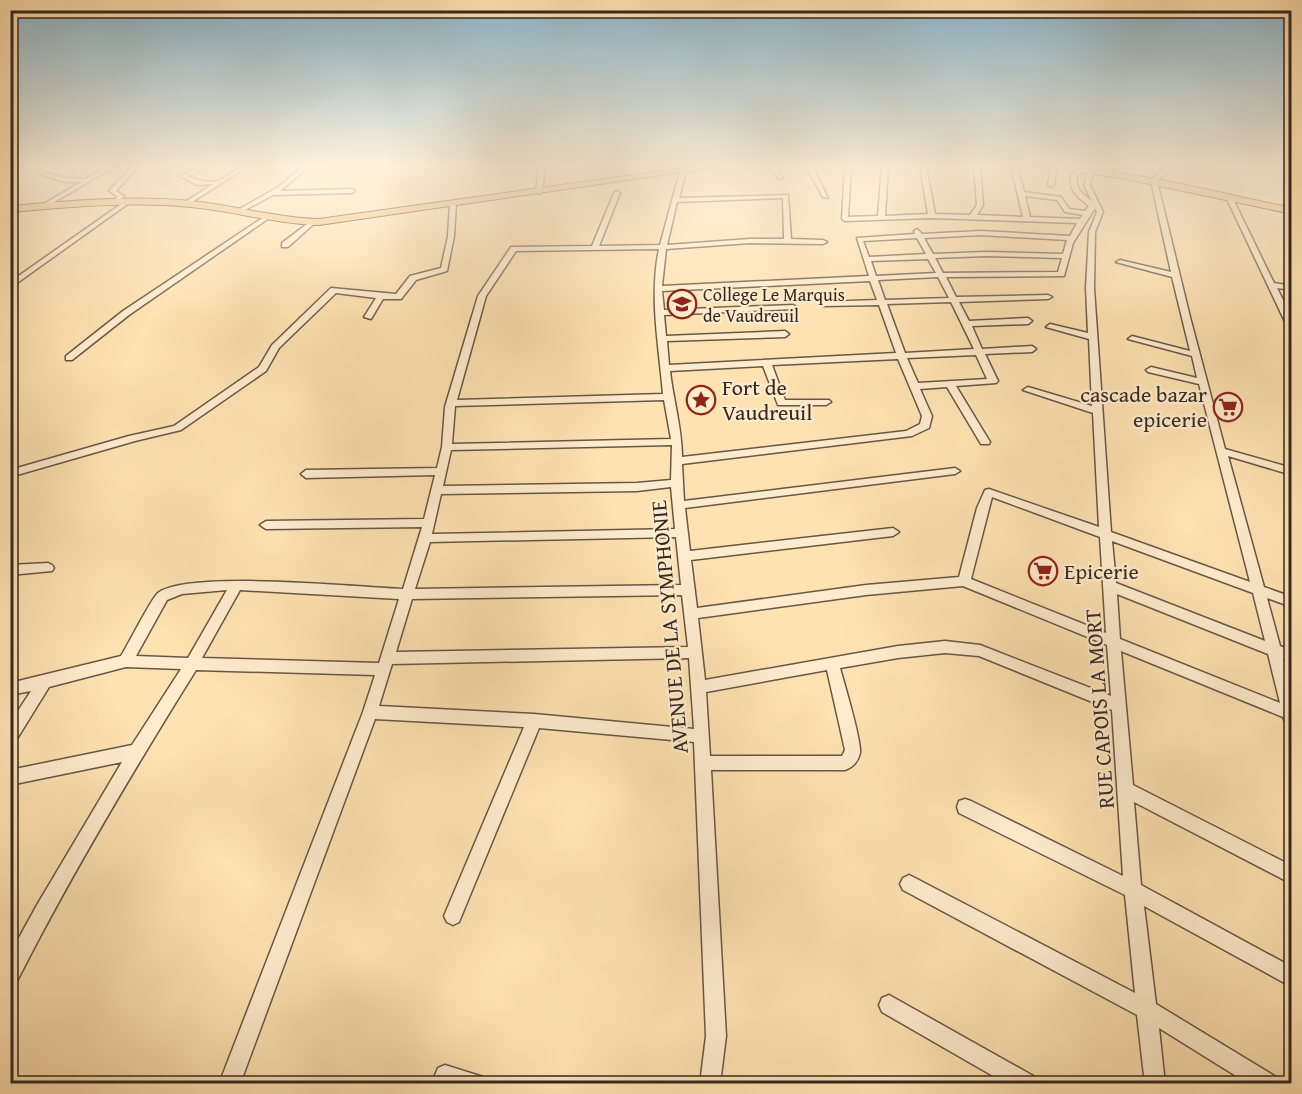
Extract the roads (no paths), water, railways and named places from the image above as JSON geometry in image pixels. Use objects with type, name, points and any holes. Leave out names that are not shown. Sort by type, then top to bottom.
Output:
[{"type":"main road","points":[[277,217],[313,222],[351,217]]},
{"type":"street","points":[[10,286],[102,217]]},
{"type":"street","points":[[69,358],[126,313],[267,217]]},
{"type":"street","points":[[10,474],[177,428],[263,369],[275,347],[334,291],[398,297],[413,278],[444,269],[452,217]]},
{"type":"street","points":[[594,249],[607,217]]},
{"type":"street","name":"AVENUE DE LA SYMPHONIE","points":[[670,217],[663,247],[658,289],[668,397],[677,442],[676,483],[699,687],[716,1036],[710,1083]]},
{"type":"street","points":[[787,217],[788,241]]},
{"type":"street","points":[[844,217],[881,219],[921,217]]},
{"type":"street","points":[[1001,217],[1083,221]]},
{"type":"street","points":[[658,289],[940,275],[1061,274],[1072,238],[1084,217]]},
{"type":"street","name":"RUE CAPOIS LA MORT","points":[[1098,217],[1092,232],[1090,288],[1109,586],[1133,890],[1155,1083]]},
{"type":"street","points":[[1162,217],[1175,275],[1260,591],[1290,717]]},
{"type":"street","points":[[1238,217],[1292,328]]},
{"type":"street","points":[[912,218],[980,352],[993,383],[915,386]]},
{"type":"street","points":[[285,245],[313,222]]},
{"type":"street","points":[[676,461],[908,434],[927,422],[927,416],[901,354],[860,238],[981,233],[1072,238]]},
{"type":"street","points":[[230,1083],[370,712],[438,490],[447,447],[451,403],[482,296],[512,250],[663,247],[788,241],[823,242]]},
{"type":"street","points":[[866,259],[986,254],[1066,256]]},
{"type":"street","points":[[1120,262],[1175,275]]},
{"type":"street","points":[[1270,285],[1292,288]]},
{"type":"street","points":[[368,317],[381,296]]},
{"type":"street","points":[[823,304],[1048,297]]},
{"type":"street","points":[[661,313],[793,307]]},
{"type":"street","points":[[966,324],[1028,321]]},
{"type":"street","points":[[1050,327],[1093,337]]},
{"type":"street","points":[[664,339],[785,334]]},
{"type":"street","points":[[1132,339],[1197,355]]},
{"type":"street","points":[[666,368],[1032,349]]},
{"type":"street","points":[[767,364],[781,404],[826,402]]},
{"type":"street","points":[[1150,370],[1204,383]]},
{"type":"street","points":[[951,385],[985,442]]},
{"type":"street","points":[[1028,390],[1098,411]]},
{"type":"street","points":[[451,403],[668,397]]},
{"type":"street","points":[[447,447],[677,442]]},
{"type":"street","points":[[1222,451],[1292,472]]},
{"type":"street","points":[[306,474],[442,471]]},
{"type":"street","points":[[680,505],[955,471]]},
{"type":"street","points":[[438,490],[637,487],[676,483]]},
{"type":"street","points":[[964,581],[977,537],[984,499],[988,493],[1292,602]]},
{"type":"street","points":[[266,525],[429,523]]},
{"type":"street","points":[[683,556],[893,532]]},
{"type":"street","points":[[425,538],[681,534]]},
{"type":"street","points":[[10,570],[48,568]]},
{"type":"street","points":[[690,614],[866,590],[964,581],[1290,717]]},
{"type":"street","points":[[10,974],[43,911],[192,664],[236,585]]},
{"type":"street","points":[[126,661],[162,597],[167,592],[180,589],[236,585],[406,594],[687,590]]},
{"type":"street","points":[[1109,586],[1292,657]]},
{"type":"street","points":[[699,687],[945,647],[980,651],[1119,706]]},
{"type":"street","points":[[10,689],[126,661],[192,664],[385,664],[694,652]]},
{"type":"street","points":[[703,763],[845,763],[850,759],[853,750],[831,664]]},
{"type":"street","points":[[10,737],[44,682]]},
{"type":"street","points":[[370,712],[534,720],[701,736]]},
{"type":"street","points":[[453,916],[534,720]]},
{"type":"street","points":[[10,778],[139,751]]},
{"type":"street","points":[[1125,789],[1292,876]]},
{"type":"street","points":[[965,807],[1133,890],[1292,978]]},
{"type":"street","points":[[909,884],[1147,1010],[1269,1083]]},
{"type":"street","points":[[889,1005],[1028,1083]]},
{"type":"street","points":[[445,1075],[476,1083]]},
{"type":"place","name":"College Le Marquis de Vaudreuil","points":[[682,304]]},
{"type":"place","name":"Fort de Vaudreuil","points":[[701,400]]},
{"type":"place","name":"cascade bazar epicerie","points":[[1228,407]]},
{"type":"place","name":"Epicerie","points":[[1043,571]]}]
